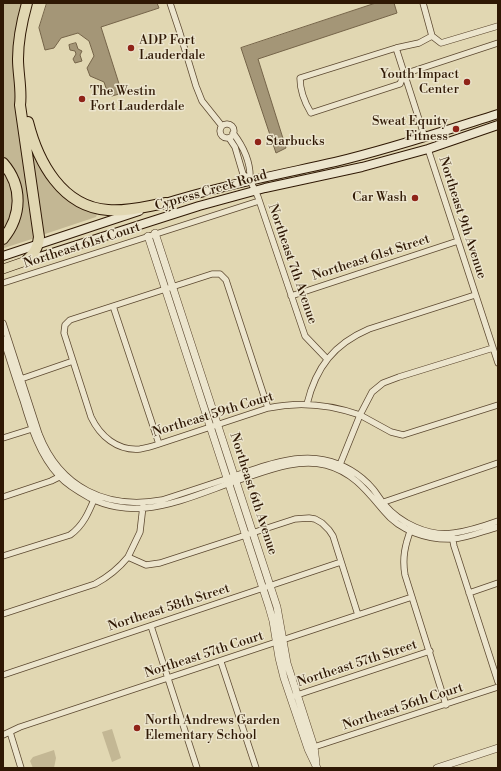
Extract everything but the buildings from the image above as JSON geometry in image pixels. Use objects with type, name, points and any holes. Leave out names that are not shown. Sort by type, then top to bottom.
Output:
[{"type":"highway","points":[[26,261],[36,251],[38,244],[38,232],[20,105],[21,97],[18,50],[20,32],[27,3]]},
{"type":"highway","points":[[21,97],[32,136],[42,160],[54,180],[72,197],[88,206],[109,210],[166,203]]},
{"type":"highway","points":[[3,163],[13,177],[18,198],[15,218],[3,239]]},
{"type":"main road","name":"Cypress Creek Road","points":[[3,256],[166,203],[250,180],[342,160],[425,138],[498,114]]},
{"type":"main road","name":"Cypress Creek Road","points":[[3,268],[199,206],[255,191],[354,169],[404,156],[498,125]]},
{"type":"main road","points":[[428,149],[429,143],[442,132]]},
{"type":"main road","points":[[404,156],[422,143],[425,138]]},
{"type":"street","points":[[170,3],[196,86],[202,100],[222,126]]},
{"type":"street","points":[[423,3],[432,36],[441,44],[498,26]]},
{"type":"street","points":[[432,36],[419,43],[396,48],[300,78],[300,85],[307,106],[312,113],[400,84],[404,74],[498,43]]},
{"type":"street","points":[[396,48],[425,138]]},
{"type":"street","points":[[226,124],[230,125],[233,128],[231,135],[225,138],[221,136],[220,129],[222,126],[226,124]]},
{"type":"street","name":"Northeast 7th Avenue","points":[[231,135],[243,174],[250,180],[259,201],[305,336],[326,359]]},
{"type":"street","name":"Northeast 9th Avenue","points":[[428,149],[498,363]]},
{"type":"street","name":"Northeast 61st Court","points":[[3,283],[259,201]]},
{"type":"street","name":"Northeast 6th Avenue","points":[[152,235],[267,587],[273,621],[280,642],[308,749],[316,767]]},
{"type":"street","name":"Northeast 61st Street","points":[[291,296],[458,241]]},
{"type":"street","points":[[19,380],[72,361],[64,333],[64,325],[70,320],[212,274],[220,274],[226,280],[268,408]]},
{"type":"street","points":[[307,404],[312,385],[326,359],[358,334],[369,329],[475,295]]},
{"type":"street","points":[[113,306],[158,444]]},
{"type":"street","points":[[3,323],[41,451],[77,490],[113,506],[143,506],[292,464],[317,464],[339,467],[361,484],[381,503],[385,513],[397,524],[428,536],[469,536],[498,526]]},
{"type":"street","points":[[3,339],[19,380]]},
{"type":"street","points":[[339,467],[360,415],[372,392],[383,383],[493,348]]},
{"type":"street","name":"Northeast 59th Court","points":[[72,361],[91,417],[100,433],[114,443],[124,447],[142,449],[280,405],[307,404],[341,408],[360,415],[391,432],[403,435],[498,405]]},
{"type":"street","points":[[3,438],[34,428]]},
{"type":"street","points":[[381,503],[498,463]]},
{"type":"street","points":[[3,497],[50,481],[62,475]]},
{"type":"street","points":[[3,556],[70,535],[82,525],[95,497]]},
{"type":"street","points":[[3,614],[95,584],[106,578],[128,557],[134,546],[140,532],[143,506]]},
{"type":"street","points":[[128,557],[146,565],[160,563],[295,520],[309,518],[322,523],[333,536],[358,615]]},
{"type":"street","points":[[452,536],[498,521]]},
{"type":"street","points":[[411,529],[405,543],[403,566],[446,705]]},
{"type":"street","points":[[452,536],[498,682]]},
{"type":"street","name":"Northeast 58th Street","points":[[3,675],[341,562]]},
{"type":"street","points":[[469,593],[498,584]]},
{"type":"street","name":"Northeast 57th Court","points":[[3,735],[20,727],[221,662],[412,597]]},
{"type":"street","points":[[150,626],[197,768]]},
{"type":"street","name":"Northeast 57th Street","points":[[294,696],[430,652]]},
{"type":"street","points":[[221,662],[256,768]]},
{"type":"street","name":"Northeast 56th Court","points":[[314,747],[498,687]]},
{"type":"street","name":"Northeast 6th Avenue","points":[[294,696],[314,747],[316,767]]},
{"type":"street","points":[[10,732],[21,768]]},
{"type":"street","points":[[437,768],[498,748]]},
{"type":"shaded area","points":[[3,3],[23,3],[14,50],[14,78],[17,114],[35,238],[4,248],[3,242],[19,211],[3,160]]},
{"type":"shaded area","points":[[47,3],[157,3],[159,8],[101,27],[121,90],[119,94],[112,96],[108,94],[104,82],[90,76],[87,68],[94,56],[89,41],[78,33],[61,38],[54,48],[45,50],[39,28]]},
{"type":"shaded area","points":[[376,3],[394,3],[397,13],[258,59],[286,148],[276,153],[241,48]]},
{"type":"shaded area","points":[[76,43],[78,49],[82,51],[80,55],[82,61],[75,63],[73,59],[76,54],[75,51],[70,50],[69,45]]},
{"type":"shaded area","points":[[28,130],[43,168],[98,211],[96,217],[42,235]]},
{"type":"shaded area","points":[[3,168],[10,178],[15,206],[3,235]]},
{"type":"shaded area","points":[[112,729],[121,758],[112,762],[102,732]]},
{"type":"shaded area","points":[[54,750],[56,758],[54,768],[33,768],[30,761],[33,757]]},
{"type":"place","name":"ADP Fort Lauderdale","points":[[131,48]]},
{"type":"place","name":"Youth Impact Center","points":[[467,82]]},
{"type":"place","name":"The Westin Fort Lauderdale","points":[[82,99]]},
{"type":"place","name":"Sweat Equity Fitness","points":[[456,129]]},
{"type":"place","name":"Starbucks","points":[[258,142]]},
{"type":"place","name":"Car Wash","points":[[415,198]]},
{"type":"place","name":"North Andrews Garden Elementary School","points":[[137,728]]}]
